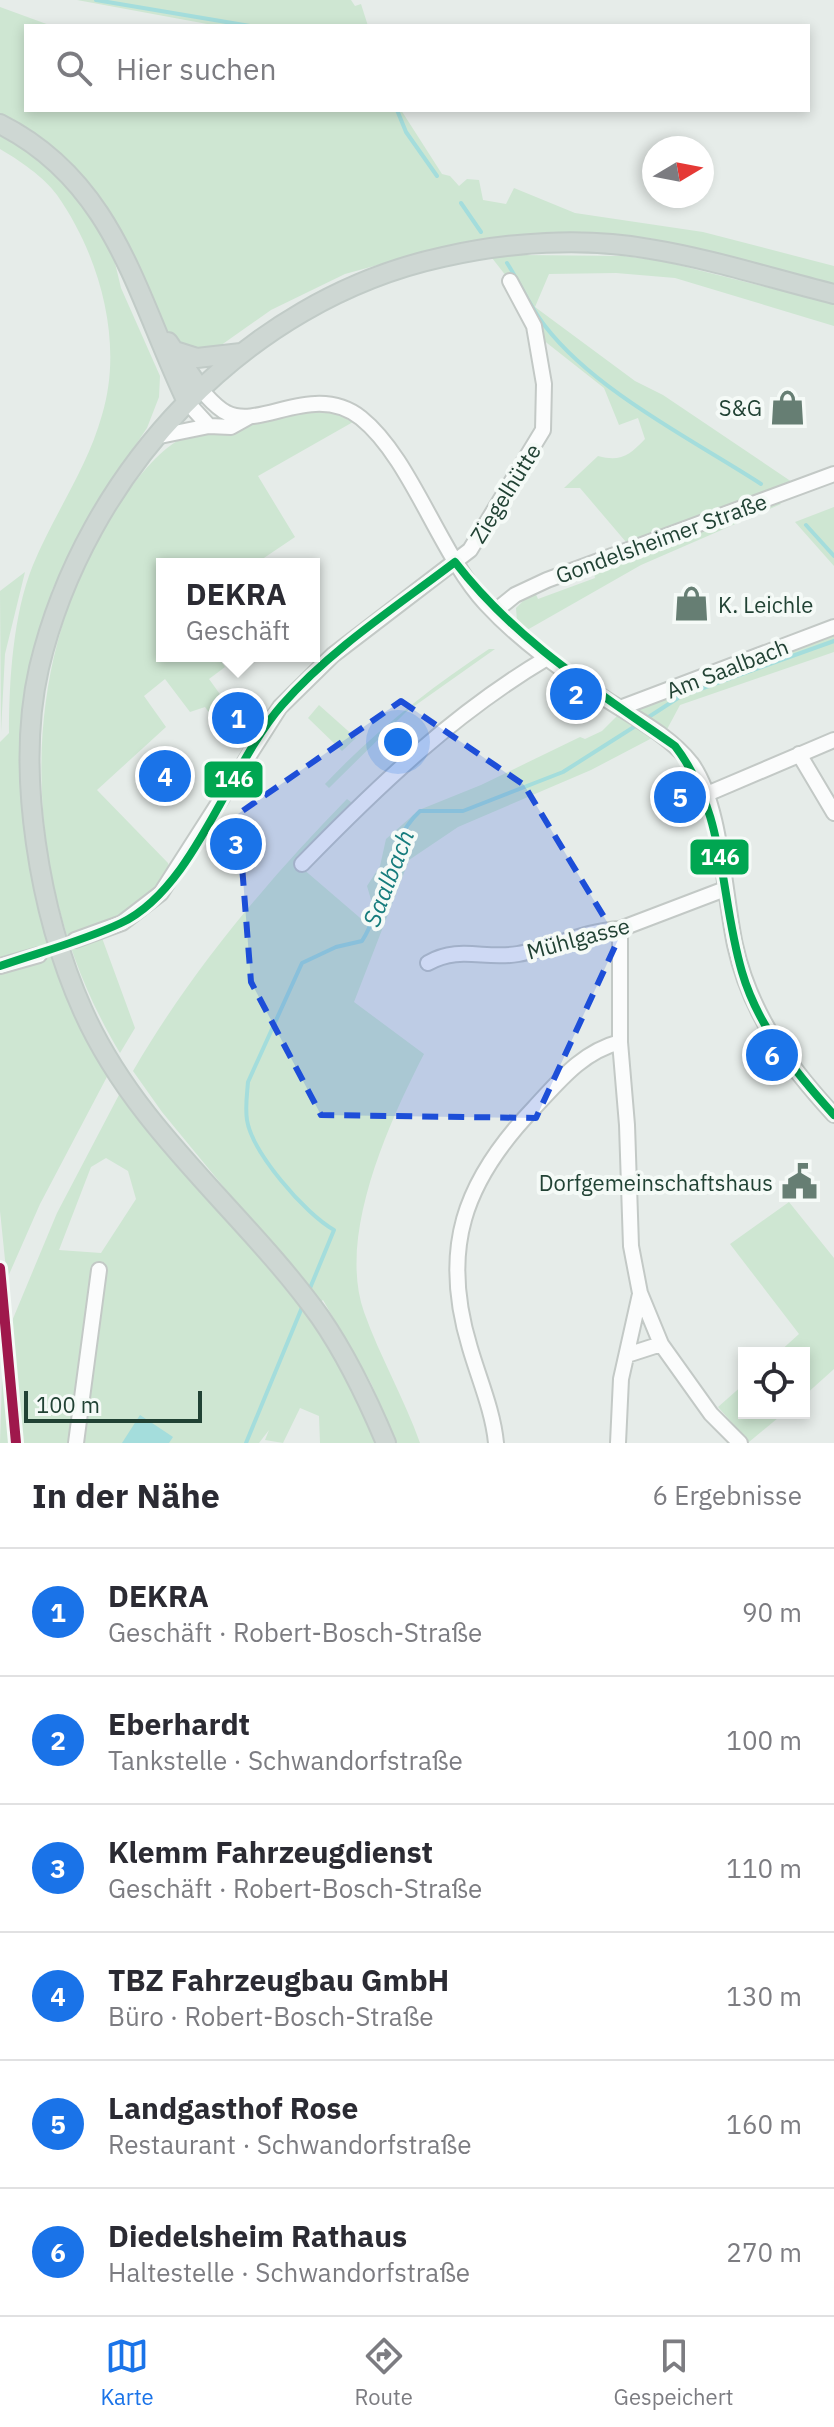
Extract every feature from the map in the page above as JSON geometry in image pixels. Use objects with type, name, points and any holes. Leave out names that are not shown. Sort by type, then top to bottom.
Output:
[{"type":"main road","points":[[0,124],[44,149],[90,196],[109,227],[155,325],[194,395]]},
{"type":"main road","points":[[386,1443],[367,1397],[321,1319],[290,1279],[166,1140],[113,1066],[83,1011],[54,930],[32,795],[33,707],[50,632],[73,573],[103,515],[159,431],[194,395],[241,353],[331,295],[365,280],[445,256],[515,246],[571,244],[648,248],[834,294]]},
{"type":"main road","points":[[172,358],[241,353]]},
{"type":"main road","points":[[159,431],[172,358]]},
{"type":"street","name":"Ziegelhütte","points":[[75,940],[122,923],[161,893],[280,707],[333,655],[470,550],[543,430],[544,384],[534,326],[510,281]]},
{"type":"street","points":[[194,395],[225,413],[253,415],[314,403],[360,417],[385,444],[455,562],[494,612],[547,658],[659,735],[692,764],[707,794],[742,971],[760,1017],[778,1047],[834,1115]]},
{"type":"street","points":[[194,395],[209,426]]},
{"type":"street","points":[[159,431],[231,427],[253,415]]},
{"type":"street","name":"Gondelsheimer Straße","points":[[494,612],[515,595],[547,580],[834,474]]},
{"type":"street","name":"Am Saalbach","points":[[620,708],[834,627]]},
{"type":"street","points":[[302,864],[427,743],[483,699],[547,658]]},
{"type":"street","points":[[707,794],[834,740]]},
{"type":"street","points":[[799,754],[834,813]]},
{"type":"street","name":"Mühlgasse","points":[[428,963],[445,953],[516,955],[602,930],[620,929],[725,889]]},
{"type":"street","points":[[620,929],[620,1042],[627,1125],[631,1246],[640,1293],[661,1344],[711,1414],[740,1443]]},
{"type":"street","points":[[0,966],[39,955]]},
{"type":"street","points":[[496,1443],[459,1308],[455,1267],[461,1225],[477,1187],[515,1127],[590,1052],[620,1042]]},
{"type":"street","points":[[76,1443],[99,1270]]},
{"type":"street","points":[[618,1443],[621,1379],[640,1293]]},
{"type":"street","points":[[627,1355],[661,1344]]},
{"type":"highlighted area","points":[[401,701],[524,785],[618,940],[536,1118],[321,1115],[251,982],[238,814]]},
{"type":"green space","points":[[77,0],[351,0],[355,6],[361,4],[367,24],[207,24]]},
{"type":"green space","points":[[0,7],[47,24],[24,24],[24,112],[402,112],[442,174],[450,176],[459,186],[467,179],[479,180],[483,200],[506,204],[514,188],[575,213],[703,232],[834,266],[834,285],[650,238],[570,235],[447,246],[345,274],[271,310],[217,348],[187,351],[169,337],[113,223],[0,118]]},
{"type":"green space","points":[[0,133],[60,174],[110,242],[121,288],[160,376],[159,397],[147,428],[92,510],[52,590],[24,703],[23,735],[31,854],[45,935],[76,1015],[109,1073],[40,1204],[7,1279],[0,1211],[0,742],[9,733],[14,648],[26,584],[41,546],[96,435],[108,387],[110,359],[104,301],[85,245],[52,188],[31,169],[0,149]]},
{"type":"green space","points":[[521,255],[624,256],[662,261],[834,304],[834,326],[675,278],[616,273],[549,274],[535,307],[635,381],[663,395],[792,482],[626,542],[580,488],[564,488],[598,456],[618,458],[639,445],[645,439],[638,418],[619,425],[604,388],[533,332],[510,281],[492,258]]},
{"type":"green space","points":[[311,410],[336,414],[353,422],[258,476],[295,537],[264,558],[156,558],[156,662],[221,662],[225,667],[209,679],[227,704],[243,693],[247,699],[213,718],[205,707],[190,712],[165,679],[144,696],[166,727],[97,790],[168,863],[170,869],[138,904],[98,927],[135,1028],[120,1053],[89,992],[65,928],[49,861],[42,792],[43,724],[54,656],[74,591],[104,529],[145,469],[184,437],[235,432],[281,415]]},
{"type":"green space","points":[[779,502],[781,504],[641,565],[527,630],[517,621],[516,608],[534,590],[538,599],[595,578],[593,569]]},
{"type":"green space","points":[[834,507],[834,566],[795,522]]},
{"type":"green space","points":[[25,572],[5,654],[1,732],[0,591]]},
{"type":"green space","points":[[834,631],[834,652],[680,705],[665,733],[630,710]]},
{"type":"green space","points":[[489,649],[495,649],[406,712],[329,788],[325,784],[403,712]]},
{"type":"green space","points":[[319,705],[356,738],[342,751],[308,718]]},
{"type":"green space","points":[[618,715],[654,737],[591,770],[458,827],[409,860],[354,1002],[424,1054],[383,1145],[362,1215],[357,1249],[357,1282],[364,1312],[420,1443],[397,1443],[371,1383],[323,1300],[319,1303],[162,1112],[133,1071],[180,998],[232,928],[347,799],[360,809],[302,868],[366,923],[372,903],[367,886],[380,866],[386,839],[419,810],[481,785],[580,737],[585,739],[602,731]]},
{"type":"green space","points":[[121,1091],[305,1313],[356,1390],[375,1443],[320,1443],[319,1416],[300,1408],[283,1443],[265,1440],[269,1430],[259,1443],[23,1443],[12,1321],[57,1213]],"holes":[[[106,1158],[128,1171],[136,1199],[101,1253],[59,1250],[91,1167]]]},
{"type":"green space","points":[[789,1202],[834,1258],[834,1369],[810,1391],[810,1347],[785,1347],[799,1334],[730,1244]]},
{"type":"green space","points":[[3,1344],[3,1347],[10,1443],[0,1443]]},
{"type":"green space","points":[[738,1389],[738,1419],[777,1419],[749,1442],[718,1407]]},
{"type":"water","points":[[140,1415],[173,1437],[169,1443],[122,1443]]},
{"type":"waterway","points":[[96,0],[238,24]]},
{"type":"waterway","points":[[398,112],[406,132],[437,176]]},
{"type":"waterway","points":[[461,203],[481,232]]},
{"type":"waterway","points":[[507,263],[545,326],[590,372],[646,413],[761,484]]},
{"type":"waterway","points":[[806,525],[834,556]]},
{"type":"waterway","name":"Saalbach","points":[[644,720],[681,696],[834,641]]},
{"type":"waterway","name":"Saalbach","points":[[308,1293],[334,1230],[309,1211],[269,1165],[251,1133],[246,1110],[248,1082],[302,963],[336,947],[362,941],[377,908],[399,839],[420,811],[463,811],[563,772],[637,725]]},
{"type":"waterway","name":"Saalbach","points":[[246,1443],[303,1305]]},
{"type":"transit line","name":"146","points":[[455,562],[478,590],[530,640],[586,684],[675,746],[692,772],[713,827],[735,943],[749,992],[780,1048],[834,1115]]},
{"type":"transit line","name":"146","points":[[0,966],[107,929],[147,906],[170,883],[190,854],[245,759],[282,705],[321,665],[455,562]]},
{"type":"transit line","points":[[0,1268],[16,1443]]},
{"type":"place","name":"S&G","points":[[788,407]]},
{"type":"place","name":"K. Leichle","points":[[692,604]]},
{"type":"place","name":"Eberhardt","points":[[576,694]]},
{"type":"place","name":"DEKRA","points":[[238,718]]},
{"type":"place","name":"TBZ Fahrzeugbau GmbH","points":[[165,776]]},
{"type":"place","name":"Landgasthof Rose","points":[[680,797]]},
{"type":"place","name":"Klemm Fahrzeugdienst","points":[[236,844]]},
{"type":"place","name":"Diedelsheim Rathaus","points":[[772,1055]]},
{"type":"place","name":"Dorfgemeinschaftshaus","points":[[799,1182]]}]
